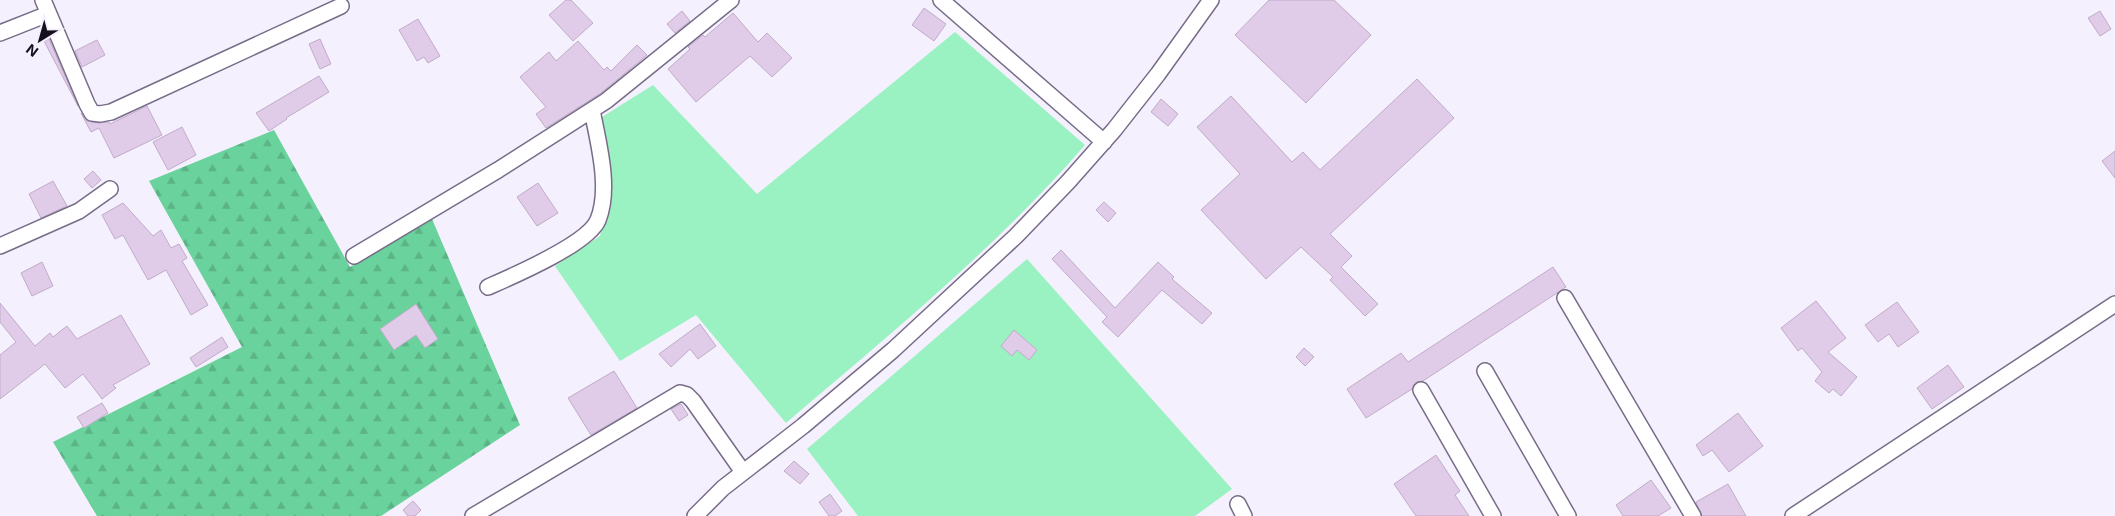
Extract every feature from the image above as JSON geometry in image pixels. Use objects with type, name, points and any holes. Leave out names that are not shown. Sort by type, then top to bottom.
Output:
[{"type":"street","points":[[354,256],[498,170],[592,110],[614,95],[731,0]]},
{"type":"street","points":[[941,0],[1104,142]]},
{"type":"street","points":[[695,516],[723,488],[803,426],[893,350],[1016,236],[1104,142],[1158,74],[1211,0]]},
{"type":"street","points":[[0,33],[45,7],[87,104],[92,113],[100,114],[129,104],[341,6]]},
{"type":"street","points":[[488,287],[541,262],[590,231],[598,220],[602,197],[602,169],[592,110]]},
{"type":"street","points":[[0,246],[79,211],[110,189]]},
{"type":"street","points":[[1565,298],[1693,516]]},
{"type":"street","points":[[1793,516],[2115,304]]},
{"type":"street","points":[[1484,371],[1568,516]]},
{"type":"street","points":[[1421,390],[1493,516]]},
{"type":"street","points":[[473,516],[680,393],[687,395],[693,401],[743,472]]},
{"type":"green space","points":[[955,32],[1085,145],[1051,183],[979,255],[786,423],[696,315],[620,361],[555,266],[600,236],[610,191],[602,117],[653,85],[757,194]]},
{"type":"green space","points":[[274,130],[350,267],[432,219],[520,425],[381,516],[97,516],[53,442],[242,347],[149,181]]},
{"type":"green space","points":[[1027,259],[1232,489],[1195,516],[858,516],[807,449]]},
{"type":"building","points":[[566,0],[571,0],[593,23],[573,41],[549,15]]},
{"type":"building","points":[[1269,0],[1334,0],[1371,35],[1306,103],[1235,35]]},
{"type":"building","points":[[924,8],[946,24],[934,41],[912,25]]},
{"type":"building","points":[[682,11],[690,21],[675,33],[667,24]]},
{"type":"building","points":[[2100,11],[2111,29],[2100,36],[2088,18]]},
{"type":"building","points":[[733,13],[758,42],[767,33],[792,58],[772,77],[750,56],[696,102],[668,69],[690,49],[688,47],[703,35],[705,37]]},
{"type":"building","points":[[418,19],[440,56],[428,63],[424,57],[417,61],[399,30]]},
{"type":"building","points":[[49,39],[78,106],[44,41]]},
{"type":"building","points":[[320,39],[331,64],[320,69],[309,44]]},
{"type":"building","points":[[97,40],[105,55],[82,67],[75,51]]},
{"type":"building","points":[[578,41],[604,70],[607,67],[611,71],[637,45],[647,55],[601,93],[546,128],[536,114],[546,107],[520,77],[549,52],[556,61]]},
{"type":"building","points":[[319,76],[329,92],[286,118],[269,131],[256,113]]},
{"type":"building","points":[[1417,79],[1454,118],[1330,234],[1352,256],[1341,267],[1378,304],[1365,316],[1330,280],[1333,277],[1301,247],[1266,279],[1201,210],[1240,174],[1197,127],[1231,96],[1292,162],[1303,152],[1320,170]]},
{"type":"building","points":[[1161,99],[1178,114],[1168,126],[1151,112]]},
{"type":"building","points":[[147,106],[162,135],[114,158],[99,128],[91,132],[81,113],[87,121],[109,122],[110,124]]},
{"type":"building","points":[[182,127],[196,155],[168,170],[153,142]]},
{"type":"building","points":[[2115,151],[2115,178],[2102,161]]},
{"type":"building","points":[[93,171],[101,180],[92,188],[84,179]]},
{"type":"building","points":[[53,181],[67,206],[41,218],[29,194]]},
{"type":"building","points":[[538,183],[558,213],[537,226],[517,197]]},
{"type":"building","points":[[1104,202],[1116,213],[1108,222],[1096,210]]},
{"type":"building","points":[[123,203],[153,236],[161,230],[171,248],[179,244],[187,258],[182,261],[208,305],[191,315],[166,270],[148,280],[123,235],[115,239],[102,215]]},
{"type":"building","points":[[1061,250],[1115,308],[1158,262],[1174,277],[1172,279],[1212,313],[1202,324],[1162,290],[1118,337],[1102,322],[1107,317],[1052,259]]},
{"type":"building","points":[[42,262],[53,286],[32,296],[21,273]]},
{"type":"building","points":[[1553,267],[1566,287],[1423,381],[1416,382],[1412,389],[1366,418],[1347,389],[1401,353],[1408,362]]},
{"type":"building","points":[[1816,301],[1846,338],[1828,352],[1857,377],[1841,396],[1833,389],[1829,393],[1815,381],[1822,372],[1802,348],[1798,351],[1781,328]]},
{"type":"building","points":[[1897,302],[1919,332],[1898,347],[1889,334],[1878,342],[1865,325]]},
{"type":"building","points":[[0,303],[35,346],[50,333],[53,337],[67,326],[77,339],[121,315],[150,364],[113,385],[116,388],[102,399],[83,374],[65,388],[45,364],[0,399],[0,355],[16,342],[0,322]]},
{"type":"building","points":[[416,304],[438,339],[425,348],[416,335],[394,350],[380,329]]},
{"type":"building","points":[[700,324],[716,346],[698,359],[690,349],[671,367],[659,354]]},
{"type":"building","points":[[1014,330],[1037,350],[1029,360],[1017,350],[1012,356],[1001,346]]},
{"type":"building","points":[[222,337],[228,347],[196,367],[190,358]]},
{"type":"building","points":[[1304,348],[1314,357],[1305,366],[1296,357]]},
{"type":"building","points":[[1948,365],[1964,387],[1932,409],[1917,388]]},
{"type":"building","points":[[614,371],[637,408],[591,435],[568,398]]},
{"type":"building","points":[[102,403],[108,413],[84,428],[77,417]]},
{"type":"building","points":[[681,404],[688,415],[679,421],[671,409]]},
{"type":"building","points":[[1738,413],[1763,446],[1729,472],[1712,450],[1703,456],[1696,445]]},
{"type":"building","points":[[1436,455],[1460,491],[1455,495],[1469,516],[1416,516],[1394,484]]},
{"type":"building","points":[[794,461],[809,474],[800,484],[784,471]]},
{"type":"building","points":[[1651,480],[1671,508],[1658,516],[1623,516],[1616,505]]},
{"type":"building","points":[[1728,484],[1746,516],[1702,516],[1696,502]]},
{"type":"building","points":[[830,494],[842,511],[835,516],[829,516],[819,502]]},
{"type":"building","points":[[413,501],[421,510],[415,516],[408,516],[403,510]]}]
